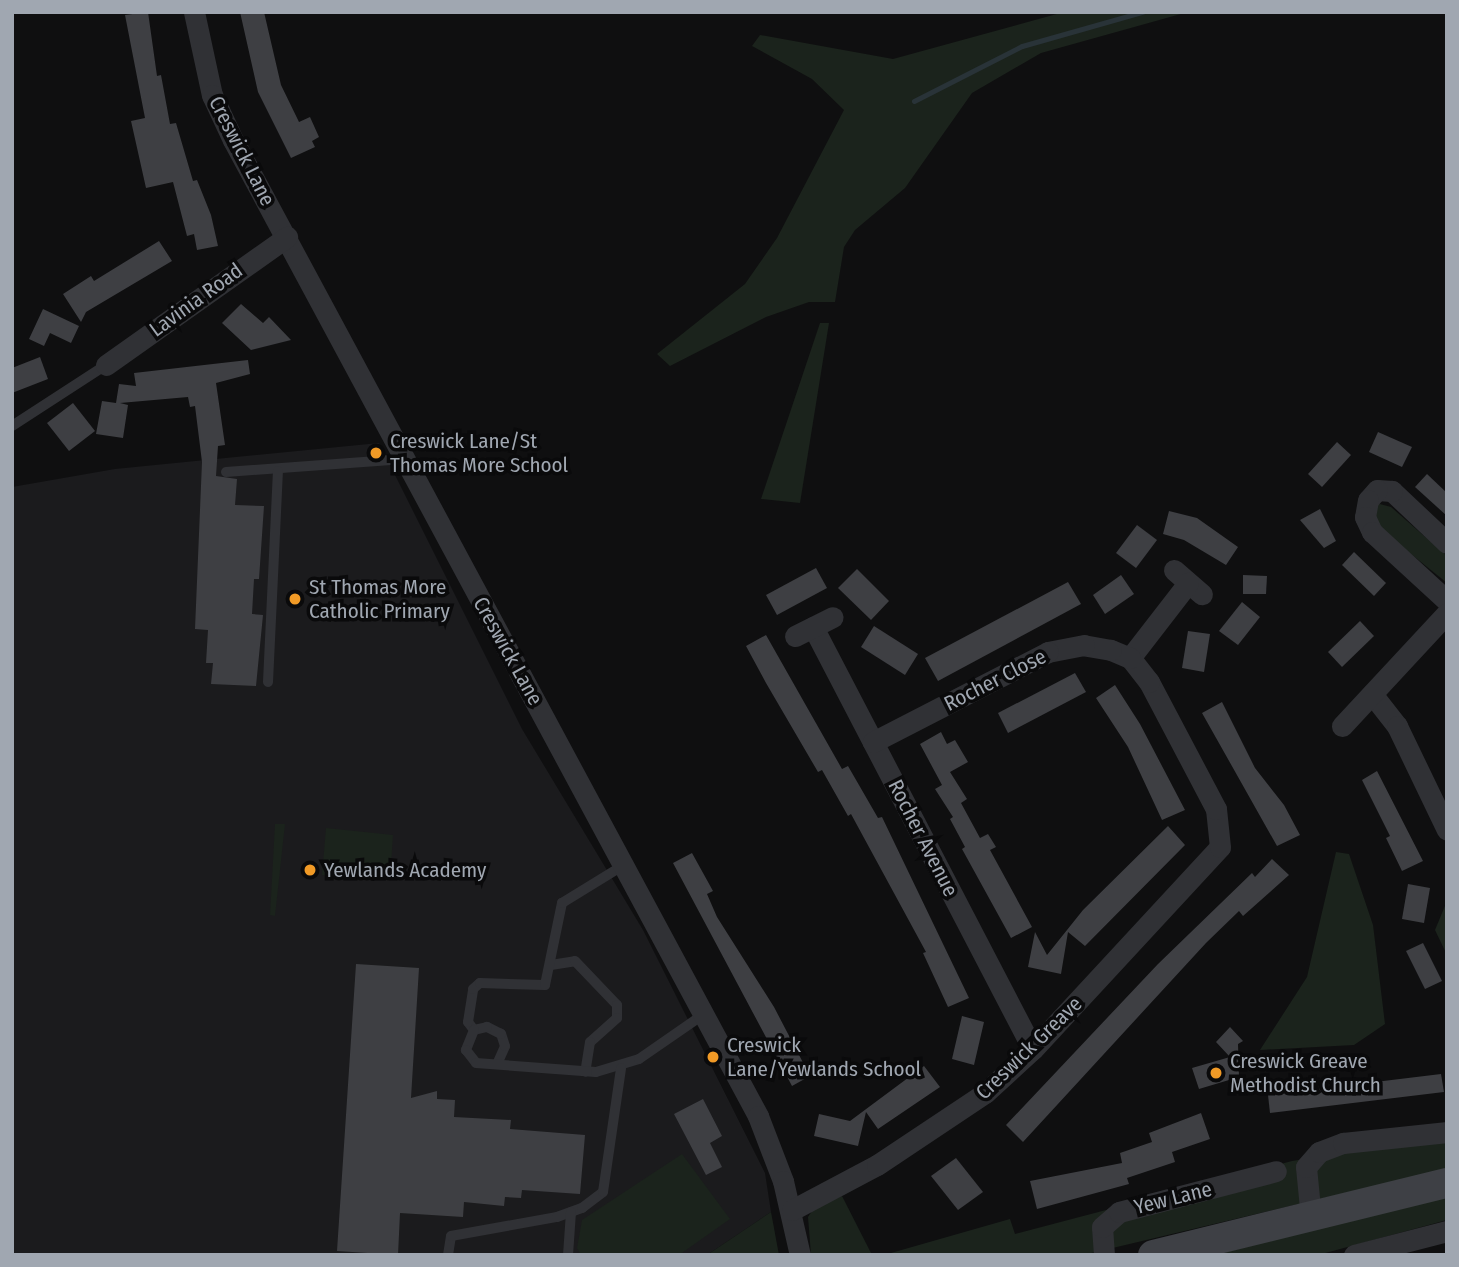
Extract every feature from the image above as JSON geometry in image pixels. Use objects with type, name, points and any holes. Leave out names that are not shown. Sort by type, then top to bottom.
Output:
[{"type":"main road","points":[[1153,1255],[1447,1183]]},
{"type":"street","name":"Creswick Lane","points":[[194,12],[212,95],[758,1116],[792,1210],[800,1255]]},
{"type":"street","name":"Lavinia Road","points":[[106,365],[287,237]]},
{"type":"street","points":[[1447,543],[1392,491],[1377,490],[1368,500],[1365,517],[1372,531],[1447,601]]},
{"type":"street","points":[[1130,658],[1188,583]]},
{"type":"street","points":[[1342,726],[1447,613]]},
{"type":"street","name":"Rocher Avenue","points":[[833,617],[804,631],[873,742],[1033,1049]]},
{"type":"street","name":"Rocher Close","points":[[873,742],[1048,652],[1084,645],[1130,658]]},
{"type":"street","name":"Creswick Greave","points":[[792,1210],[936,1128],[985,1093],[1033,1049],[1214,858],[1222,836],[1216,808],[1149,682],[1130,658]]},
{"type":"street","points":[[1373,694],[1397,726],[1447,830]]},
{"type":"street","points":[[1311,1218],[1306,1167],[1319,1152],[1343,1143],[1447,1132]]},
{"type":"street","name":"Yew Lane","points":[[1104,1255],[1102,1227],[1119,1212],[1276,1171]]},
{"type":"street","points":[[1354,1255],[1447,1231]]},
{"type":"lane","points":[[12,426],[106,365]]},
{"type":"lane","points":[[226,472],[278,471],[405,459]]},
{"type":"lane","points":[[268,682],[278,471]]},
{"type":"lane","points":[[474,1030],[468,1022],[473,989],[481,983],[545,985],[562,903],[624,865]]},
{"type":"lane","points":[[551,965],[575,961],[617,1005],[617,1018],[590,1042],[585,1072]]},
{"type":"lane","points":[[498,1062],[505,1046],[501,1034],[487,1027],[474,1030],[466,1042],[469,1057],[482,1066],[498,1062],[585,1072],[621,1068],[704,1014]]},
{"type":"lane","points":[[448,1255],[451,1236],[571,1212],[603,1192],[608,1178],[621,1068]]},
{"type":"lane","points":[[568,1255],[571,1212]]},
{"type":"shaded area","points":[[1064,12],[1188,12],[1041,53],[972,93],[905,188],[855,230],[844,247],[835,302],[809,302],[766,317],[670,366],[657,354],[745,284],[777,238],[844,110],[812,79],[752,46],[760,35],[893,59]]},
{"type":"shaded area","points":[[820,323],[829,323],[800,503],[761,499]]},
{"type":"shaded area","name":"Yewlands Academy","points":[[379,443],[522,729],[643,930],[765,1173],[771,1212],[707,1255],[12,1255],[12,487],[115,469]]},
{"type":"shaded area","points":[[1376,503],[1391,507],[1447,556],[1447,583],[1370,521]]},
{"type":"shaded area","points":[[275,824],[285,824],[275,916],[270,915]]},
{"type":"shaded area","points":[[326,828],[393,835],[390,880],[322,875]]},
{"type":"shaded area","points":[[1336,852],[1349,854],[1373,925],[1385,1024],[1354,1045],[1260,1050],[1307,977]]},
{"type":"shaded area","points":[[1447,901],[1447,955],[1435,930]]},
{"type":"shaded area","points":[[1447,1137],[1447,1169],[1083,1255],[884,1255],[1010,1219],[1015,1234],[1292,1161]]},
{"type":"shaded area","points":[[682,1154],[730,1219],[679,1255],[581,1255],[577,1248],[582,1220]]},
{"type":"shaded area","points":[[842,1196],[872,1255],[811,1255],[808,1217],[814,1208]]},
{"type":"shaded area","points":[[1447,1197],[1447,1220],[1318,1255],[1214,1255]]},
{"type":"shaded area","points":[[771,1212],[779,1255],[707,1255]]},
{"type":"building","points":[[148,12],[157,76],[161,75],[170,124],[176,123],[193,181],[197,180],[211,215],[218,246],[197,250],[194,234],[187,236],[173,182],[146,188],[131,121],[145,118],[125,15]]},
{"type":"building","points":[[240,12],[264,12],[281,85],[299,122],[310,117],[319,137],[312,141],[315,147],[291,158],[258,92]]},
{"type":"building","points":[[159,241],[172,261],[86,312],[81,322],[63,294],[91,276],[94,281]]},
{"type":"building","points":[[241,304],[263,323],[269,317],[291,340],[251,350],[222,323]]},
{"type":"building","points":[[43,309],[79,326],[71,343],[50,333],[44,346],[29,339]]},
{"type":"building","points":[[40,357],[48,379],[12,393],[12,368]]},
{"type":"building","points":[[248,360],[250,374],[216,383],[225,445],[218,446],[216,476],[237,479],[235,505],[264,506],[259,579],[254,579],[252,614],[263,615],[256,686],[211,684],[213,663],[206,663],[208,630],[195,629],[202,462],[195,406],[190,407],[188,397],[120,403],[128,405],[123,438],[96,434],[102,401],[116,403],[119,384],[136,386],[134,373]]},
{"type":"building","points":[[73,403],[95,431],[69,451],[47,423]]},
{"type":"building","points":[[1378,432],[1412,447],[1402,467],[1369,452]]},
{"type":"building","points":[[1337,442],[1351,455],[1322,487],[1308,474]]},
{"type":"building","points":[[1427,474],[1447,493],[1447,516],[1415,487]]},
{"type":"building","points":[[1320,509],[1336,541],[1324,548],[1300,520]]},
{"type":"building","points":[[1169,511],[1197,518],[1238,547],[1226,565],[1184,540],[1163,534]]},
{"type":"building","points":[[1137,525],[1157,540],[1136,568],[1116,553]]},
{"type":"building","points":[[1354,552],[1386,583],[1374,596],[1342,565]]},
{"type":"building","points":[[816,568],[827,588],[777,615],[766,595]]},
{"type":"building","points":[[857,569],[889,601],[871,620],[838,588]]},
{"type":"building","points":[[1121,575],[1134,594],[1105,614],[1093,595]]},
{"type":"building","points":[[1243,575],[1267,576],[1266,594],[1243,594]]},
{"type":"building","points":[[1068,582],[1081,604],[938,681],[925,658]]},
{"type":"building","points":[[1242,602],[1260,617],[1238,645],[1219,631]]},
{"type":"building","points":[[1360,621],[1374,636],[1342,667],[1328,652]]},
{"type":"building","points":[[874,626],[918,654],[905,675],[861,647]]},
{"type":"building","points":[[1188,631],[1210,634],[1204,672],[1182,668]]},
{"type":"building","points":[[766,635],[842,769],[848,766],[878,818],[882,817],[969,998],[948,1007],[923,953],[926,952],[851,814],[848,816],[822,770],[818,772],[766,683],[746,646]]},
{"type":"building","points":[[1075,673],[1086,692],[1008,733],[998,713]]},
{"type":"building","points":[[1115,685],[1140,724],[1185,810],[1162,820],[1128,747],[1096,698]]},
{"type":"building","points":[[1222,702],[1255,768],[1284,805],[1300,835],[1277,846],[1202,713]]},
{"type":"building","points":[[941,732],[947,744],[955,740],[968,762],[950,772],[967,799],[961,803],[980,838],[988,834],[996,847],[990,850],[1032,927],[1011,938],[962,849],[965,847],[950,819],[953,817],[935,789],[942,785],[920,744]]},
{"type":"building","points":[[1377,771],[1423,861],[1402,871],[1386,838],[1390,836],[1362,780]]},
{"type":"building","points":[[1168,826],[1185,845],[1085,946],[1068,932],[1061,974],[1028,967],[1035,932],[1047,955],[1083,910]]},
{"type":"building","points":[[692,853],[713,891],[707,894],[717,917],[774,1007],[810,1076],[792,1086],[673,863]]},
{"type":"building","points":[[1272,859],[1289,875],[1243,916],[1239,911],[1206,943],[1023,1142],[1006,1125],[1158,964],[1252,873],[1255,877]]},
{"type":"building","points":[[1408,884],[1430,888],[1424,923],[1402,919]]},
{"type":"building","points":[[1423,943],[1442,981],[1425,989],[1406,951]]},
{"type":"building","points":[[356,964],[419,968],[411,1098],[437,1091],[437,1099],[455,1100],[454,1117],[511,1120],[510,1129],[585,1135],[580,1194],[522,1190],[521,1198],[505,1197],[504,1206],[464,1202],[463,1217],[400,1213],[398,1255],[337,1251]]},
{"type":"building","points":[[962,1016],[984,1022],[974,1065],[952,1059]]},
{"type":"building","points":[[1230,1027],[1243,1041],[1238,1044],[1239,1077],[1199,1089],[1192,1068],[1230,1057],[1216,1042]]},
{"type":"building","points":[[924,1066],[940,1087],[878,1129],[866,1112],[858,1146],[814,1136],[819,1114],[850,1121]]},
{"type":"building","points":[[1441,1074],[1444,1092],[1270,1113],[1268,1095]]},
{"type":"building","points":[[703,1099],[722,1136],[710,1143],[722,1167],[706,1175],[674,1114]]},
{"type":"building","points":[[1201,1113],[1210,1139],[1172,1152],[1175,1162],[1127,1178],[1129,1184],[1037,1209],[1030,1181],[1122,1163],[1120,1153],[1152,1142],[1149,1133]]},
{"type":"building","points":[[956,1158],[983,1192],[958,1210],[931,1176]]},
{"type":"waterway","points":[[914,101],[1022,46],[1142,12]]},
{"type":"place","name":"Creswick Lane/St Thomas More School","points":[[376,453]]},
{"type":"place","name":"St Thomas More Catholic Primary","points":[[295,599]]},
{"type":"place","name":"Yewlands Academy","points":[[310,870]]},
{"type":"place","name":"Creswick Lane/Yewlands School","points":[[713,1057]]},
{"type":"place","name":"Creswick Greave Methodist Church","points":[[1216,1073]]}]
